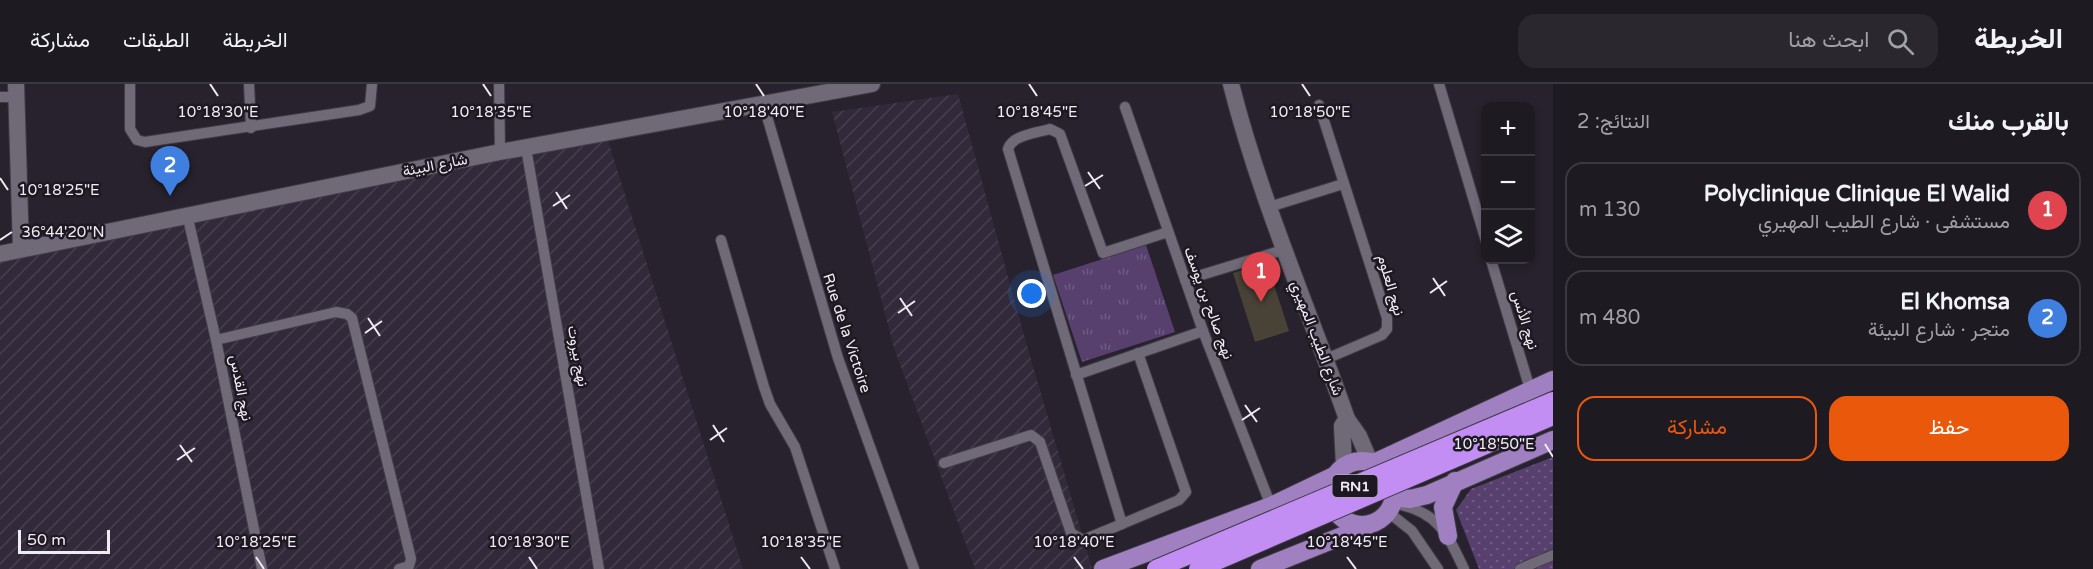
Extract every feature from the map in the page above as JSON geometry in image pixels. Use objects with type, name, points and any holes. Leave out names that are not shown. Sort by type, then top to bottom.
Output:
[{"type":"highway","name":"RN1","points":[[1156,569],[1553,401]]},
{"type":"highway","name":"RN1","points":[[1198,569],[1553,416]]},
{"type":"main road","name":"شارع البيئة","points":[[0,254],[500,152],[872,84]]},
{"type":"main road","name":"شارع الطيب المهيري","points":[[1232,85],[1239,119],[1283,250],[1347,419]]},
{"type":"main road","points":[[11,93],[21,249]]},
{"type":"main road","points":[[1103,569],[1271,506],[1339,471],[1342,426],[1347,419],[1359,435],[1372,462],[1553,380]]},
{"type":"main road","points":[[1391,504],[1422,496],[1553,440]]},
{"type":"main road","name":"RN1","points":[[1352,462],[1372,462],[1390,477],[1391,504],[1371,524],[1351,524],[1336,512],[1329,494],[1339,471],[1352,462]]},
{"type":"main road","points":[[1448,536],[1443,507],[1455,481]]},
{"type":"main road","points":[[1260,569],[1371,524]]},
{"type":"street","points":[[130,84],[130,129],[137,140],[160,141],[359,110],[370,106],[372,84]]},
{"type":"street","points":[[249,84],[251,128]]},
{"type":"street","points":[[499,84],[500,152]]},
{"type":"street","points":[[1438,84],[1481,227]]},
{"type":"street","name":"Rue de la Victoire","points":[[763,104],[838,358],[914,569]]},
{"type":"street","name":"نهج العلوم","points":[[1319,105],[1387,318],[1387,329],[1383,335],[1326,359]]},
{"type":"street","name":"نهج صالح بن يوسف","points":[[1125,107],[1203,332],[1271,506]]},
{"type":"street","points":[[1122,524],[1008,149],[1010,144],[1014,139],[1050,129],[1060,134],[1103,253],[1168,232]]},
{"type":"street","name":"نهج بيروت","points":[[526,148],[600,569]]},
{"type":"street","points":[[1269,207],[1343,184]]},
{"type":"street","name":"نهج القدس","points":[[188,214],[262,569]]},
{"type":"street","points":[[721,240],[764,387],[770,404],[795,447],[836,569]]},
{"type":"street","points":[[1185,280],[1283,250]]},
{"type":"street","name":"نهج الأنس","points":[[1492,264],[1530,389]]},
{"type":"street","points":[[216,340],[336,312],[347,314],[352,318],[411,559],[409,566],[399,569]]},
{"type":"street","points":[[1076,375],[1203,332]]},
{"type":"street","points":[[944,463],[1031,435],[1040,442],[1075,537],[1083,540],[1179,500],[1186,492],[1138,353]]},
{"type":"street","points":[[1391,504],[1427,514],[1448,536],[1464,569]]},
{"type":"street","points":[[1391,504],[1438,569]]},
{"type":"street","points":[[1520,569],[1553,555]]},
{"type":"shaded area","points":[[958,94],[1023,332],[1092,568],[1089,569],[975,569],[894,348],[832,112]]},
{"type":"shaded area","points":[[604,128],[743,569],[0,569],[0,247]]},
{"type":"green space","points":[[1146,245],[1175,332],[1082,362],[1053,275]]},
{"type":"green space","points":[[1553,457],[1553,569],[1479,569],[1456,510],[1471,489]]},
{"type":"building","points":[[1267,263],[1289,331],[1255,342],[1233,273]]},
{"type":"place","name":"El Khomsa","points":[[170,196]]},
{"type":"place","name":"Polyclinique Clinique El Walid","points":[[1261,302]]}]
